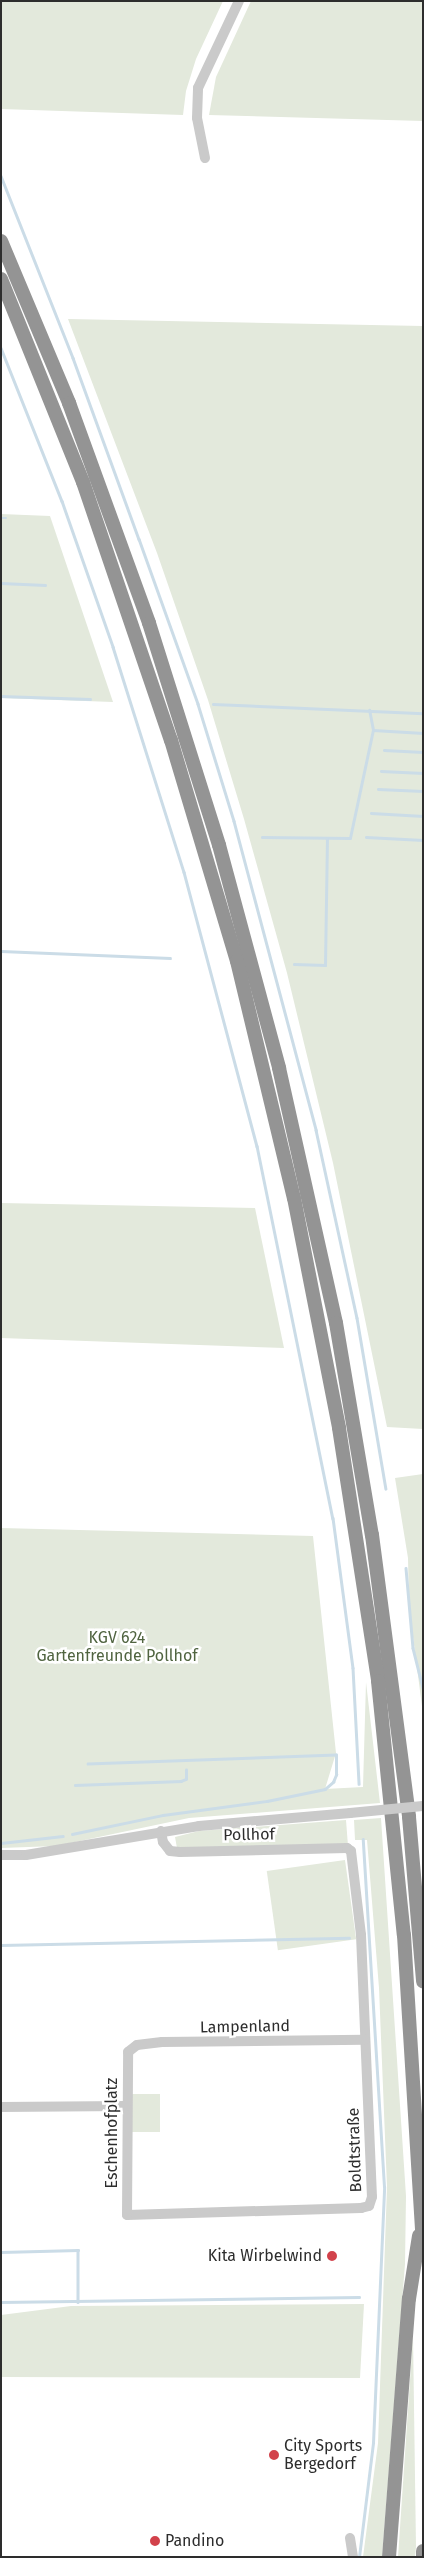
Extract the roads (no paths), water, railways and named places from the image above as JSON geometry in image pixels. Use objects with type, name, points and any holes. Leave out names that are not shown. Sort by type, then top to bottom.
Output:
[{"type":"highway","points":[[1,241],[69,403],[149,623],[219,845],[280,1068],[336,1324],[372,1535],[409,1817],[423,1981]]},
{"type":"highway","points":[[1,279],[83,482],[171,740],[237,961],[294,1198],[341,1437],[378,1681],[404,1935],[423,2247]]},
{"type":"highway","points":[[389,2557],[409,2299],[422,2215]]},
{"type":"highway","points":[[422,2557],[423,2551]]},
{"type":"street","points":[[204,158],[197,118],[198,88],[239,1]]},
{"type":"street","name":"Pollhof","points":[[1,1855],[26,1855],[161,1831],[423,1806]]},
{"type":"street","name":"Pollhof","points":[[161,1831],[163,1842],[170,1851],[348,1848],[351,1851]]},
{"type":"street","name":"Boldtstraße","points":[[127,2215],[369,2206],[372,2196],[361,1935],[351,1851]]},
{"type":"street","name":"Lampenland","points":[[128,2052],[137,2045],[162,2042],[365,2040]]},
{"type":"street","name":"Eschenhofplatz","points":[[127,2215],[126,2106],[128,2052]]},
{"type":"street","points":[[1,2108],[126,2106]]},
{"type":"street","points":[[350,2538],[353,2557]]},
{"type":"waterway","points":[[1,176],[73,358],[139,539],[198,704],[234,821],[316,1130],[357,1318],[386,1489]]},
{"type":"waterway","points":[[1,348],[62,501],[113,647],[184,872],[257,1146],[333,1518],[353,1668],[359,1784]]},
{"type":"waterway","points":[[1,518],[6,518]]},
{"type":"waterway","points":[[1,583],[45,585]]},
{"type":"waterway","points":[[1,696],[90,699]]},
{"type":"waterway","points":[[213,704],[423,713]]},
{"type":"waterway","points":[[262,837],[350,838],[373,730],[369,710]]},
{"type":"waterway","points":[[373,730],[423,733]]},
{"type":"waterway","points":[[384,750],[423,752]]},
{"type":"waterway","points":[[381,771],[423,773]]},
{"type":"waterway","points":[[378,789],[423,791]]},
{"type":"waterway","points":[[371,813],[423,816]]},
{"type":"waterway","points":[[366,837],[423,840]]},
{"type":"waterway","points":[[294,964],[325,965],[327,839]]},
{"type":"waterway","points":[[1,951],[170,958]]},
{"type":"waterway","points":[[406,1568],[413,1648],[423,1688]]},
{"type":"waterway","points":[[72,1834],[163,1815],[267,1801],[325,1789],[333,1782],[336,1775],[336,1755],[88,1764]]},
{"type":"waterway","points":[[75,1785],[181,1781],[186,1779],[186,1770]]},
{"type":"waterway","points":[[1,1843],[63,1836]]},
{"type":"waterway","points":[[359,2557],[373,2443],[384,2187],[363,1840]]},
{"type":"waterway","points":[[1,1945],[349,1938]]},
{"type":"waterway","points":[[1,2252],[78,2250],[78,2302]]},
{"type":"waterway","points":[[1,2302],[359,2297]]},
{"type":"place","name":"Kita Wirbelwind","points":[[332,2256]]},
{"type":"place","name":"City Sports Bergedorf","points":[[274,2455]]},
{"type":"place","name":"Pandino","points":[[155,2541]]},
{"type":"park label","name":"KGV 624 Gartenfreunde Pollhof","points":[[117,1647]]}]
